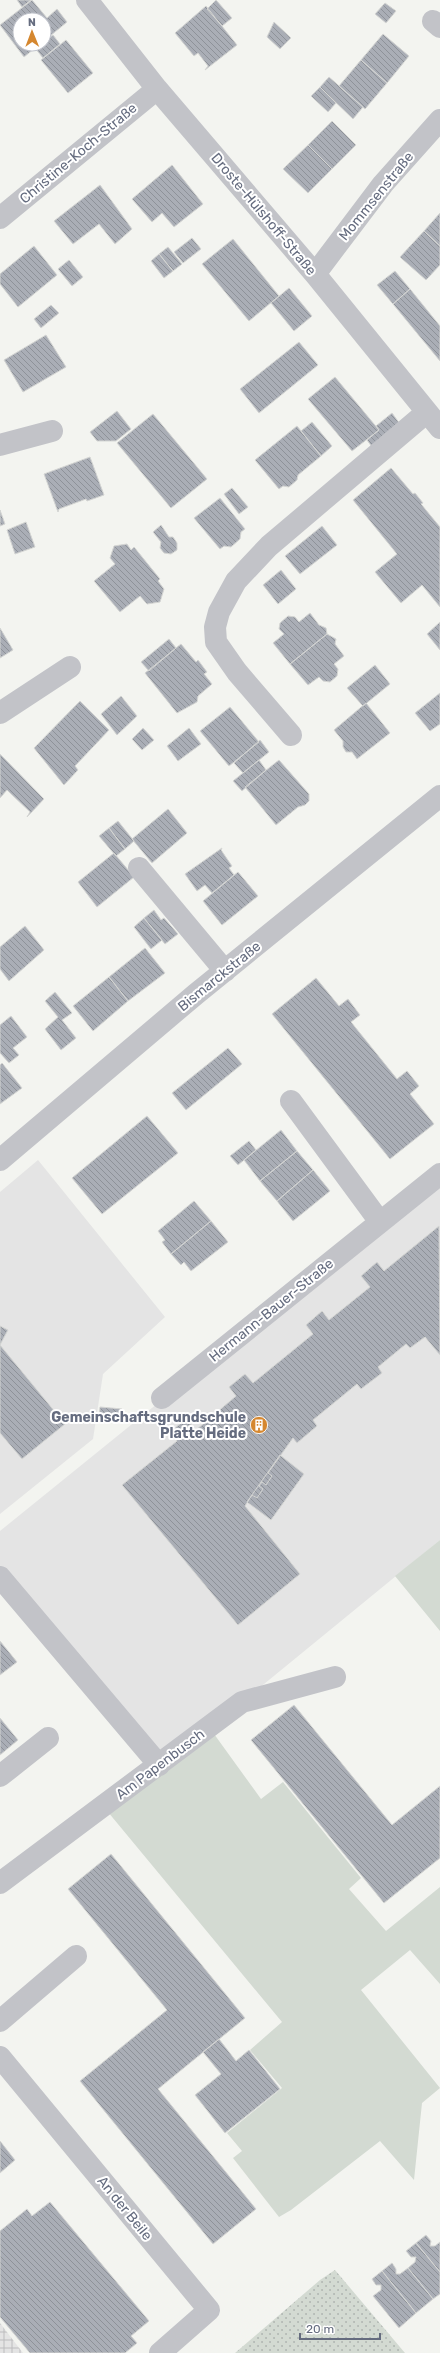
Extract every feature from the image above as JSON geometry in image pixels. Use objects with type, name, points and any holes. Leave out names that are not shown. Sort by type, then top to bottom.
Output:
[{"type":"street","name":"Droste-Hülshoff-Straße","points":[[87,0],[156,89],[315,274],[433,420]]},
{"type":"street","name":"Christine-Koch-Straße","points":[[0,218],[156,89]]},
{"type":"street","name":"Mommsenstraße","points":[[315,274],[383,184],[440,120]]},
{"type":"street","points":[[291,735],[237,672],[216,642],[215,626],[219,612],[236,581],[269,546],[433,420]]},
{"type":"street","points":[[0,445],[52,431]]},
{"type":"street","points":[[0,713],[70,668]]},
{"type":"street","name":"Bismarckstraße","points":[[0,1160],[225,971],[440,796]]},
{"type":"street","points":[[138,868],[225,971]]},
{"type":"street","points":[[291,1101],[380,1222]]},
{"type":"street","name":"Hermann-Bauer-Straße","points":[[162,1398],[440,1174]]},
{"type":"street","points":[[0,1578],[159,1765]]},
{"type":"street","name":"Am Papenbusch","points":[[0,1883],[242,1702],[335,1677]]},
{"type":"street","points":[[0,1776],[48,1738]]},
{"type":"street","points":[[0,2021],[76,1956]]},
{"type":"street","name":"An der Beile","points":[[0,2056],[209,2310],[160,2353]]},
{"type":"shaded area","points":[[38,1160],[165,1317],[103,1374],[93,1439],[0,1514],[0,1192]]},
{"type":"shaded area","points":[[440,1175],[440,1540],[242,1702],[159,1765],[0,1577],[0,1531]]},
{"type":"shaded area","points":[[440,1540],[440,1631],[395,1576]]},
{"type":"shaded area","points":[[209,1727],[261,1799],[283,1782],[361,1878],[349,1889],[386,1931],[440,1887],[440,1984],[410,1950],[361,1990],[440,2088],[422,2103],[414,2180],[380,2141],[291,2210],[279,2217],[233,2158],[242,2151],[227,2133],[282,2088],[250,2050],[282,2022],[103,1806]]},
{"type":"shaded area","points":[[335,2270],[405,2353],[235,2353],[320,2280]]},
{"type":"shaded area","points":[[0,2323],[23,2353],[0,2353]]},
{"type":"building","points":[[17,0],[31,0],[22,7]]},
{"type":"building","points":[[32,0],[42,12],[17,12]]},
{"type":"building","points":[[216,0],[232,18],[222,26],[207,9]]},
{"type":"building","points":[[385,3],[396,11],[386,23],[375,14]]},
{"type":"building","points":[[206,6],[237,45],[205,70],[208,66],[198,53],[194,56],[175,33]]},
{"type":"building","points":[[57,9],[67,22],[52,34],[52,14]]},
{"type":"building","points":[[12,16],[12,41],[0,25]]},
{"type":"building","points":[[274,22],[291,38],[280,49],[267,37]]},
{"type":"building","points":[[383,34],[409,56],[387,83],[361,60]]},
{"type":"building","points":[[52,36],[60,44],[52,51]]},
{"type":"building","points":[[66,40],[93,73],[68,93],[41,60]]},
{"type":"building","points":[[20,52],[30,52],[24,57]]},
{"type":"building","points":[[38,52],[50,52],[43,58]]},
{"type":"building","points":[[361,60],[387,83],[365,109],[339,86]]},
{"type":"building","points":[[329,77],[363,107],[353,119],[320,87]]},
{"type":"building","points":[[320,87],[336,103],[328,112],[311,96]]},
{"type":"building","points":[[332,121],[356,145],[332,169],[308,145]]},
{"type":"building","points":[[308,145],[332,169],[308,193],[283,169]]},
{"type":"building","points":[[172,165],[203,204],[174,227],[162,213],[152,222],[132,199]]},
{"type":"building","points":[[100,185],[132,229],[115,244],[99,224],[73,244],[54,221]]},
{"type":"building","points":[[440,213],[440,246],[424,231]]},
{"type":"building","points":[[424,231],[440,246],[440,265],[426,280],[400,257]]},
{"type":"building","points":[[192,238],[201,249],[183,263],[174,252]]},
{"type":"building","points":[[233,239],[279,296],[249,321],[202,264]]},
{"type":"building","points":[[34,246],[57,275],[18,307],[0,284],[0,274]]},
{"type":"building","points":[[168,247],[182,264],[173,271],[159,254]]},
{"type":"building","points":[[159,254],[173,271],[164,278],[151,261]]},
{"type":"building","points":[[69,260],[83,277],[72,286],[58,269]]},
{"type":"building","points":[[395,271],[410,289],[393,304],[377,285]]},
{"type":"building","points":[[289,288],[312,316],[294,331],[271,303]]},
{"type":"building","points":[[410,289],[440,326],[440,361],[393,304]]},
{"type":"building","points":[[51,305],[59,313],[41,328],[34,319]]},
{"type":"building","points":[[46,335],[66,367],[23,392],[4,360]]},
{"type":"building","points":[[299,342],[318,365],[259,413],[240,389]]},
{"type":"building","points":[[335,377],[379,430],[352,451],[308,399]]},
{"type":"building","points":[[117,411],[131,429],[116,441],[97,441],[90,432]]},
{"type":"building","points":[[392,413],[400,424],[372,447],[367,440],[379,430],[376,426]]},
{"type":"building","points":[[153,414],[207,479],[171,508],[117,443]]},
{"type":"building","points":[[312,422],[332,446],[321,456],[301,431]]},
{"type":"building","points":[[297,426],[321,456],[298,475],[297,480],[289,487],[283,486],[279,489],[255,460]]},
{"type":"building","points":[[90,457],[104,495],[87,501],[86,499],[59,509],[58,512],[44,474]]},
{"type":"building","points":[[391,468],[413,494],[415,493],[423,503],[421,504],[440,527],[440,607],[422,585],[401,603],[375,572],[397,554],[353,500]]},
{"type":"building","points":[[232,488],[248,507],[239,514],[224,494]]},
{"type":"building","points":[[220,498],[245,529],[241,532],[240,539],[231,547],[224,546],[220,549],[194,518]]},
{"type":"building","points":[[0,510],[5,524],[0,526]]},
{"type":"building","points":[[26,522],[35,547],[15,554],[7,530]]},
{"type":"building","points":[[161,525],[169,537],[173,537],[177,543],[177,550],[171,554],[164,553],[160,548],[161,542],[153,532]]},
{"type":"building","points":[[322,526],[337,545],[300,574],[285,556]]},
{"type":"building","points":[[127,544],[131,550],[134,547],[160,579],[158,581],[164,589],[160,602],[147,604],[140,596],[120,612],[94,581],[115,564],[110,558],[114,546]]},
{"type":"building","points":[[281,570],[296,589],[278,604],[263,585]]},
{"type":"building","points":[[310,613],[319,625],[326,628],[327,634],[290,664],[273,643],[284,634],[279,629],[280,623],[288,616],[295,617],[299,622]]},
{"type":"building","points":[[440,622],[440,650],[427,634]]},
{"type":"building","points":[[0,628],[13,650],[0,658]]},
{"type":"building","points":[[327,634],[336,639],[335,644],[344,656],[334,664],[338,669],[337,676],[330,682],[323,681],[319,677],[308,685],[290,664]]},
{"type":"building","points":[[169,639],[176,648],[149,671],[141,662]]},
{"type":"building","points":[[181,644],[196,662],[198,660],[207,672],[204,674],[212,684],[198,696],[197,702],[177,713],[145,673]]},
{"type":"building","points":[[375,665],[390,684],[363,706],[347,688]]},
{"type":"building","points":[[440,693],[440,724],[430,731],[415,713]]},
{"type":"building","points":[[121,696],[137,716],[117,735],[101,714]]},
{"type":"building","points":[[80,701],[109,730],[75,766],[78,770],[64,785],[34,748]]},
{"type":"building","points":[[366,703],[390,733],[357,759],[352,752],[346,752],[343,747],[343,741],[334,730]]},
{"type":"building","points":[[230,707],[259,742],[229,766],[200,731]]},
{"type":"building","points":[[143,728],[154,740],[142,750],[132,739]]},
{"type":"building","points":[[189,728],[201,744],[178,761],[167,746]]},
{"type":"building","points":[[260,740],[269,752],[243,773],[234,763]]},
{"type":"building","points":[[0,754],[44,799],[27,817],[30,812],[7,790],[0,798]]},
{"type":"building","points":[[259,760],[266,770],[242,791],[233,781]]},
{"type":"building","points":[[279,760],[309,794],[309,801],[305,805],[298,807],[276,825],[245,787]]},
{"type":"building","points":[[168,809],[187,833],[152,863],[132,839]]},
{"type":"building","points":[[118,821],[134,841],[125,849],[109,828]]},
{"type":"building","points":[[109,828],[125,849],[116,856],[99,836]]},
{"type":"building","points":[[222,848],[221,850],[232,866],[229,868],[234,875],[212,893],[205,885],[197,891],[185,874]]},
{"type":"building","points":[[114,853],[134,877],[97,907],[78,882]]},
{"type":"building","points":[[238,872],[258,896],[222,925],[203,901]]},
{"type":"building","points":[[154,910],[161,920],[164,918],[178,934],[165,944],[144,918]]},
{"type":"building","points":[[144,918],[162,940],[151,949],[134,927]]},
{"type":"building","points":[[25,926],[44,950],[9,981],[0,969],[0,947]]},
{"type":"building","points":[[145,948],[165,973],[128,1001],[109,977]]},
{"type":"building","points":[[109,977],[128,1001],[93,1031],[73,1006]]},
{"type":"building","points":[[316,978],[339,1006],[348,999],[360,1015],[351,1022],[397,1079],[407,1071],[419,1086],[410,1094],[434,1124],[390,1159],[272,1014]]},
{"type":"building","points":[[55,992],[72,1013],[62,1020],[76,1038],[61,1050],[45,1029],[58,1017],[45,1001]]},
{"type":"building","points":[[11,1016],[27,1037],[13,1048],[19,1055],[9,1063],[0,1053],[0,1025]]},
{"type":"building","points":[[228,1048],[242,1064],[186,1110],[172,1093]]},
{"type":"building","points":[[2,1063],[22,1088],[0,1104],[0,1065]]},
{"type":"building","points":[[147,1116],[178,1153],[102,1214],[72,1178]]},
{"type":"building","points":[[281,1130],[297,1151],[260,1181],[244,1160]]},
{"type":"building","points":[[249,1141],[256,1150],[238,1165],[230,1156]]},
{"type":"building","points":[[297,1151],[313,1170],[277,1201],[260,1181]]},
{"type":"building","points":[[313,1170],[330,1191],[293,1221],[277,1201]]},
{"type":"building","points":[[194,1201],[211,1221],[171,1254],[162,1242],[165,1240],[158,1231]]},
{"type":"building","points":[[211,1221],[228,1242],[191,1271],[184,1262],[181,1265],[171,1254]]},
{"type":"building","name":"Gemeinschaftsgrundschule Platte Heide","points":[[439,1226],[440,1355],[425,1337],[410,1348],[406,1344],[378,1367],[382,1373],[361,1389],[357,1384],[313,1420],[317,1426],[297,1443],[293,1438],[268,1473],[272,1476],[266,1485],[262,1482],[259,1486],[263,1489],[257,1498],[252,1495],[245,1506],[300,1574],[238,1625],[122,1485],[177,1441],[170,1432],[186,1419],[196,1430],[236,1396],[229,1387],[245,1374],[253,1383],[313,1334],[306,1325],[322,1311],[329,1320],[370,1287],[361,1276],[377,1262],[384,1271]]},
{"type":"building","points":[[0,1326],[8,1330],[0,1345]]},
{"type":"building","points":[[0,1345],[65,1424],[22,1459],[0,1433]]},
{"type":"building","points":[[100,1407],[122,1409],[121,1420],[99,1418]]},
{"type":"building","points":[[280,1455],[304,1474],[271,1520],[247,1502]]},
{"type":"building","points":[[0,1641],[17,1662],[0,1675]]},
{"type":"building","points":[[294,1705],[392,1825],[440,1786],[440,1858],[384,1903],[251,1740]]},
{"type":"building","points":[[0,1718],[18,1740],[0,1755]]},
{"type":"building","points":[[111,1854],[245,2018],[158,2089],[256,2209],[213,2244],[80,2081],[167,2010],[68,1889]]},
{"type":"building","points":[[219,2039],[236,2061],[249,2050],[280,2089],[225,2133],[195,2095],[221,2074],[203,2052]]},
{"type":"building","points":[[0,2141],[15,2160],[0,2173]]},
{"type":"building","points":[[50,2202],[149,2321],[131,2336],[137,2343],[125,2353],[30,2353],[0,2317],[0,2231],[27,2209],[32,2216]]},
{"type":"building","points":[[426,2235],[431,2241],[430,2246],[435,2246],[440,2242],[440,2272],[416,2243]]},
{"type":"building","points":[[416,2243],[440,2272],[440,2294],[433,2299],[408,2268],[415,2262],[416,2257],[411,2257],[406,2251]]},
{"type":"building","points":[[392,2263],[396,2269],[396,2274],[400,2274],[408,2268],[433,2299],[416,2313],[382,2271]]},
{"type":"building","points":[[382,2271],[416,2313],[399,2328],[373,2296],[381,2290],[381,2285],[376,2285],[372,2279]]},
{"type":"place","name":"Gemeinschaftsgrundschule Platte Heide","points":[[259,1425]]}]
